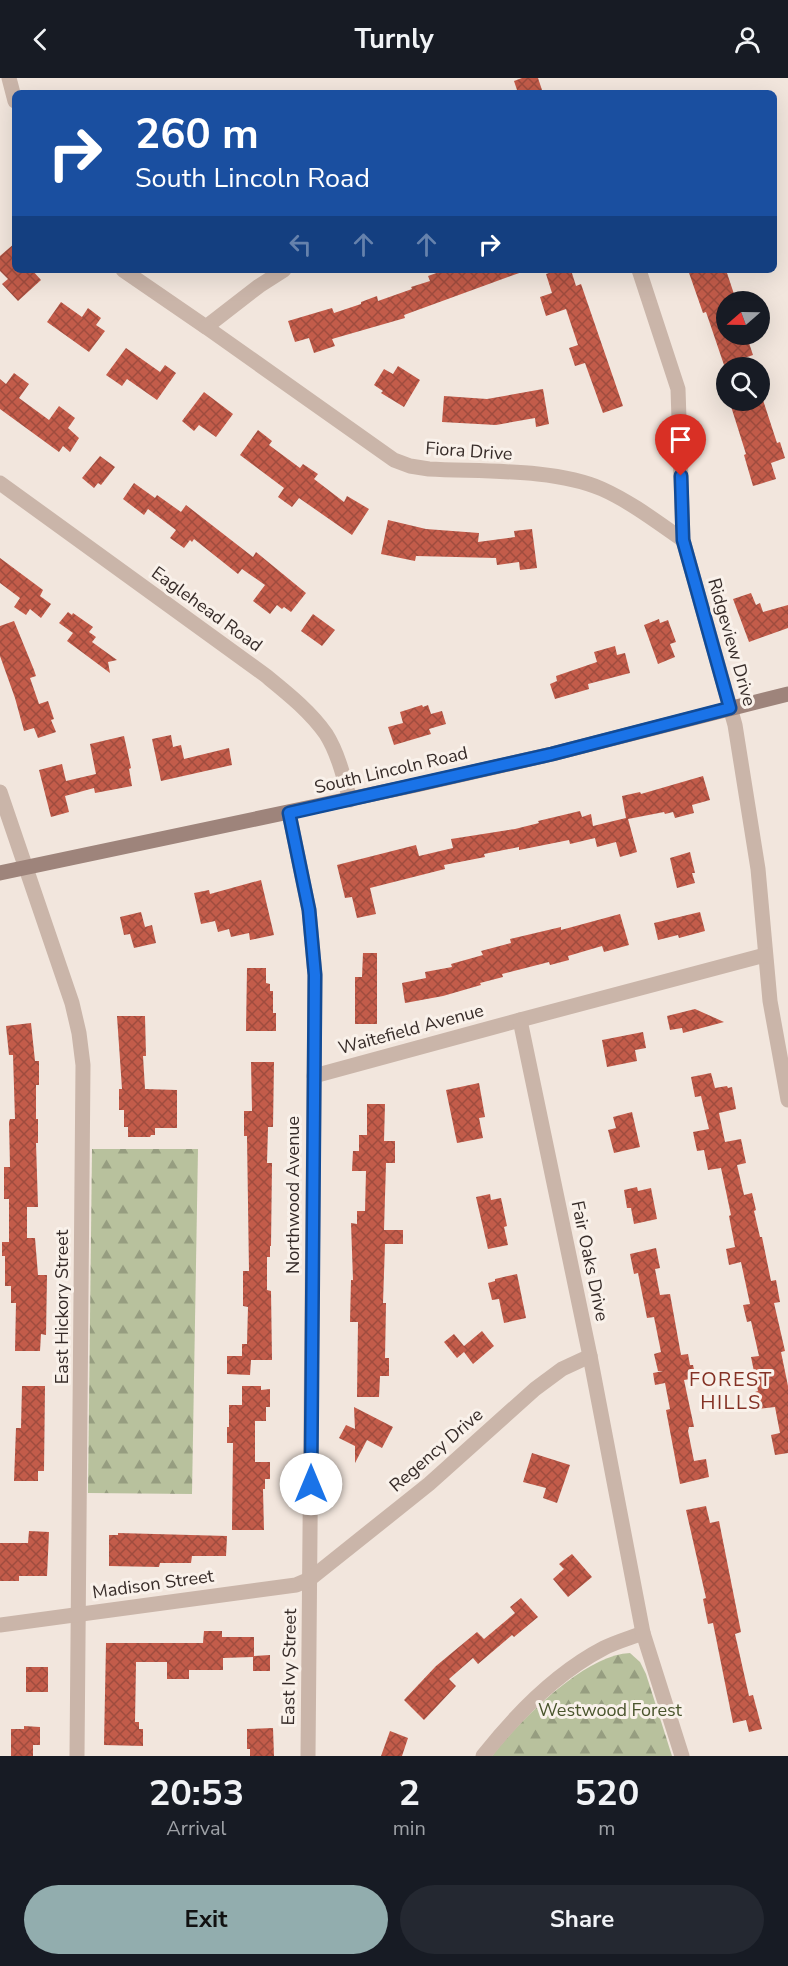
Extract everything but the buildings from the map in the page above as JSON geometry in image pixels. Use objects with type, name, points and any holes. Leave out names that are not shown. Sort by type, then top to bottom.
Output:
[{"type":"street","points":[[127,273],[206,327],[279,273]]},
{"type":"street","name":"Ridgeview Drive","points":[[640,273],[678,389],[683,540],[730,708],[758,869],[770,1001],[788,1100]]},
{"type":"street","name":"Fiora Drive","points":[[206,327],[394,460],[410,466],[429,469],[568,478],[601,488],[631,504],[683,540]]},
{"type":"street","name":"Eaglehead Road","points":[[0,483],[266,675],[300,704],[326,734],[342,770],[350,800]]},
{"type":"street","name":"South Lincoln Road","points":[[0,873],[350,800],[552,754],[788,694]]},
{"type":"street","name":"East Hickory Street","points":[[0,792],[72,1003],[83,1065],[77,1756]]},
{"type":"street","name":"Northwood Avenue","points":[[289,813],[313,940],[315,975],[310,1579]]},
{"type":"street","points":[[520,1020],[765,955]]},
{"type":"street","name":"Waitefield Avenue","points":[[314,1076],[520,1020]]},
{"type":"street","name":"Fair Oaks Drive","points":[[520,1020],[590,1356],[643,1633],[682,1756]]},
{"type":"street","name":"Regency Drive","points":[[310,1579],[429,1484],[535,1389],[562,1369],[590,1356]]},
{"type":"street","name":"Madison Street","points":[[0,1625],[297,1585],[310,1579]]},
{"type":"street","name":"East Ivy Street","points":[[308,1756],[310,1579]]},
{"type":"street","points":[[483,1756],[513,1720],[552,1683],[605,1648],[643,1633]]},
{"type":"green space","points":[[92,1149],[198,1149],[192,1494],[88,1493]]},
{"type":"green space","name":"Westwood Forest","points":[[630,1653],[640,1662],[646,1674],[672,1756],[492,1756],[518,1725],[573,1677],[612,1657]]},
{"type":"district","name":"FOREST HILLS","points":[[731,1390]]},
{"type":"route","points":[[311,1484],[315,975],[309,910],[289,813],[552,754],[730,708],[683,540],[681,476]]}]
